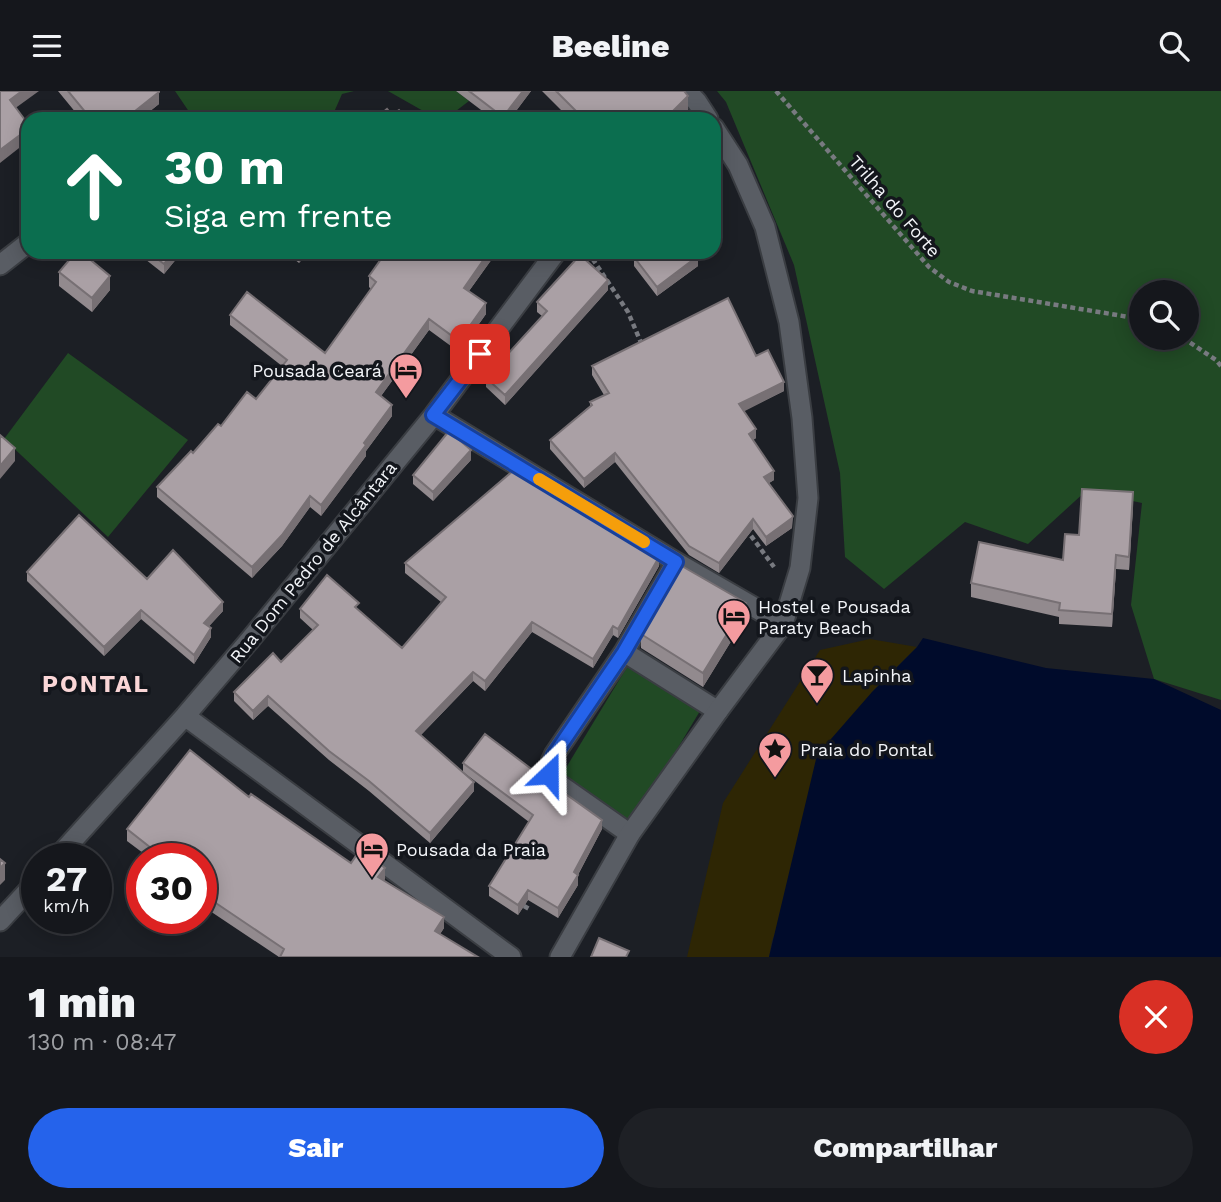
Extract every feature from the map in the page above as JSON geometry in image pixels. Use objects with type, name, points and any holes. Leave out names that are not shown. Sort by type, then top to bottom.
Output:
[{"type":"street","points":[[687,91],[704,112]]},
{"type":"street","points":[[560,957],[630,834],[783,624],[800,568],[808,498],[802,418],[789,323],[765,227],[738,166],[721,139]]},
{"type":"street","points":[[0,265],[21,248]]},
{"type":"street","name":"Rua Dom Pedro de Alcântara","points":[[70,843],[249,641],[433,415],[551,259]]},
{"type":"street","points":[[433,415],[783,624]]},
{"type":"street","points":[[630,834],[553,780],[549,774],[550,764],[624,652],[676,562]]},
{"type":"street","points":[[624,652],[718,711]]},
{"type":"street","points":[[185,716],[511,957]]},
{"type":"street","points":[[0,921],[21,898]]},
{"type":"path","name":"Trilha do Forte","points":[[776,91],[929,267],[948,282],[971,291],[1129,317]]},
{"type":"path","points":[[593,259],[628,312],[647,356]]},
{"type":"path","points":[[1199,349],[1221,366]]},
{"type":"path","points":[[746,528],[793,593]]},
{"type":"path","points":[[524,906],[531,910]]},
{"type":"green space","points":[[175,91],[354,91],[342,94],[334,112],[189,112]]},
{"type":"green space","points":[[388,91],[456,91],[469,101],[455,112],[425,112]]},
{"type":"green space","points":[[717,91],[1221,91],[1221,700],[1154,679],[1131,605],[1142,503],[1086,491],[1028,544],[965,522],[884,589],[845,557],[840,473],[794,265],[726,102]]},
{"type":"green space","points":[[68,353],[188,440],[108,537],[4,439]]},
{"type":"green space","points":[[627,667],[700,711],[631,826],[558,781]]},
{"type":"sand","name":"Praia do Pontal","points":[[870,639],[917,647],[872,692],[772,941],[769,957],[687,957],[723,803],[820,650]]},
{"type":"water","points":[[923,638],[1046,668],[1154,679],[1221,710],[1221,957],[769,957],[817,755]]},
{"type":"building","points":[[0,91],[22,91],[10,100],[21,115],[21,134],[0,150]]},
{"type":"building","points":[[68,91],[159,91],[134,112],[85,112]]},
{"type":"building","points":[[469,91],[523,91],[507,112],[496,112]]},
{"type":"building","points":[[556,91],[684,91],[688,96],[672,112],[577,112]]},
{"type":"building","points":[[70,259],[89,259],[110,276],[92,298],[59,272]]},
{"type":"building","points":[[381,259],[484,259],[464,288],[486,303],[459,341],[429,319],[376,392],[392,405],[364,443],[366,445],[321,505],[310,496],[282,535],[252,567],[157,487],[191,451],[193,453],[218,424],[221,426],[247,392],[256,399],[287,360],[230,315],[247,292],[325,353],[376,282],[369,276]]},
{"type":"building","points":[[576,259],[584,259],[608,280],[505,395],[486,378],[547,311],[537,302]]},
{"type":"building","points":[[636,259],[694,259],[657,287]]},
{"type":"building","points":[[728,298],[756,356],[768,350],[784,382],[739,404],[756,429],[749,434],[774,471],[764,477],[793,516],[766,537],[753,519],[719,563],[689,546],[615,453],[584,479],[550,440],[592,405],[590,402],[609,393],[592,366]]},
{"type":"building","points":[[449,431],[471,450],[433,492],[413,475]]},
{"type":"building","points":[[0,435],[15,448],[0,466]]},
{"type":"building","points":[[514,470],[659,557],[618,629],[613,626],[593,659],[532,622],[485,681],[473,672],[416,731],[474,782],[430,833],[329,751],[268,696],[253,711],[234,692],[273,653],[281,662],[318,625],[300,609],[327,575],[359,603],[355,607],[402,648],[446,597],[405,563]]},
{"type":"building","points":[[1082,489],[1133,492],[1129,557],[1116,555],[1112,614],[1059,610],[1060,603],[971,583],[979,542],[1063,560],[1065,534],[1079,535]]},
{"type":"building","points":[[79,515],[147,579],[173,550],[223,602],[204,623],[211,628],[194,655],[141,610],[104,647],[27,572]]},
{"type":"building","points":[[680,565],[746,603],[703,673],[641,634]]},
{"type":"building","points":[[485,734],[602,820],[574,872],[578,875],[558,908],[528,890],[518,905],[489,886],[533,815],[463,763]]},
{"type":"building","points":[[190,750],[249,797],[251,794],[351,863],[360,850],[377,862],[385,868],[378,877],[444,917],[435,931],[478,957],[280,957],[284,949],[217,904],[217,843],[145,843],[127,829]]},
{"type":"building","points":[[599,938],[629,951],[626,957],[591,957]]},
{"type":"slow traffic","points":[[539,479],[644,542]]},
{"type":"place","name":"Pousada Ceará","points":[[406,400]]},
{"type":"place","name":"Hostel e Pousada Paraty Beach","points":[[734,646]]},
{"type":"place","name":"Lapinha","points":[[817,705]]},
{"type":"place","name":"Praia do Pontal","points":[[775,779]]},
{"type":"place","name":"Pousada da Praia","points":[[372,879]]},
{"type":"district","name":"PONTAL","points":[[96,684]]},
{"type":"route","points":[[480,354],[433,415],[676,562],[624,652],[554,755],[549,774]]}]
